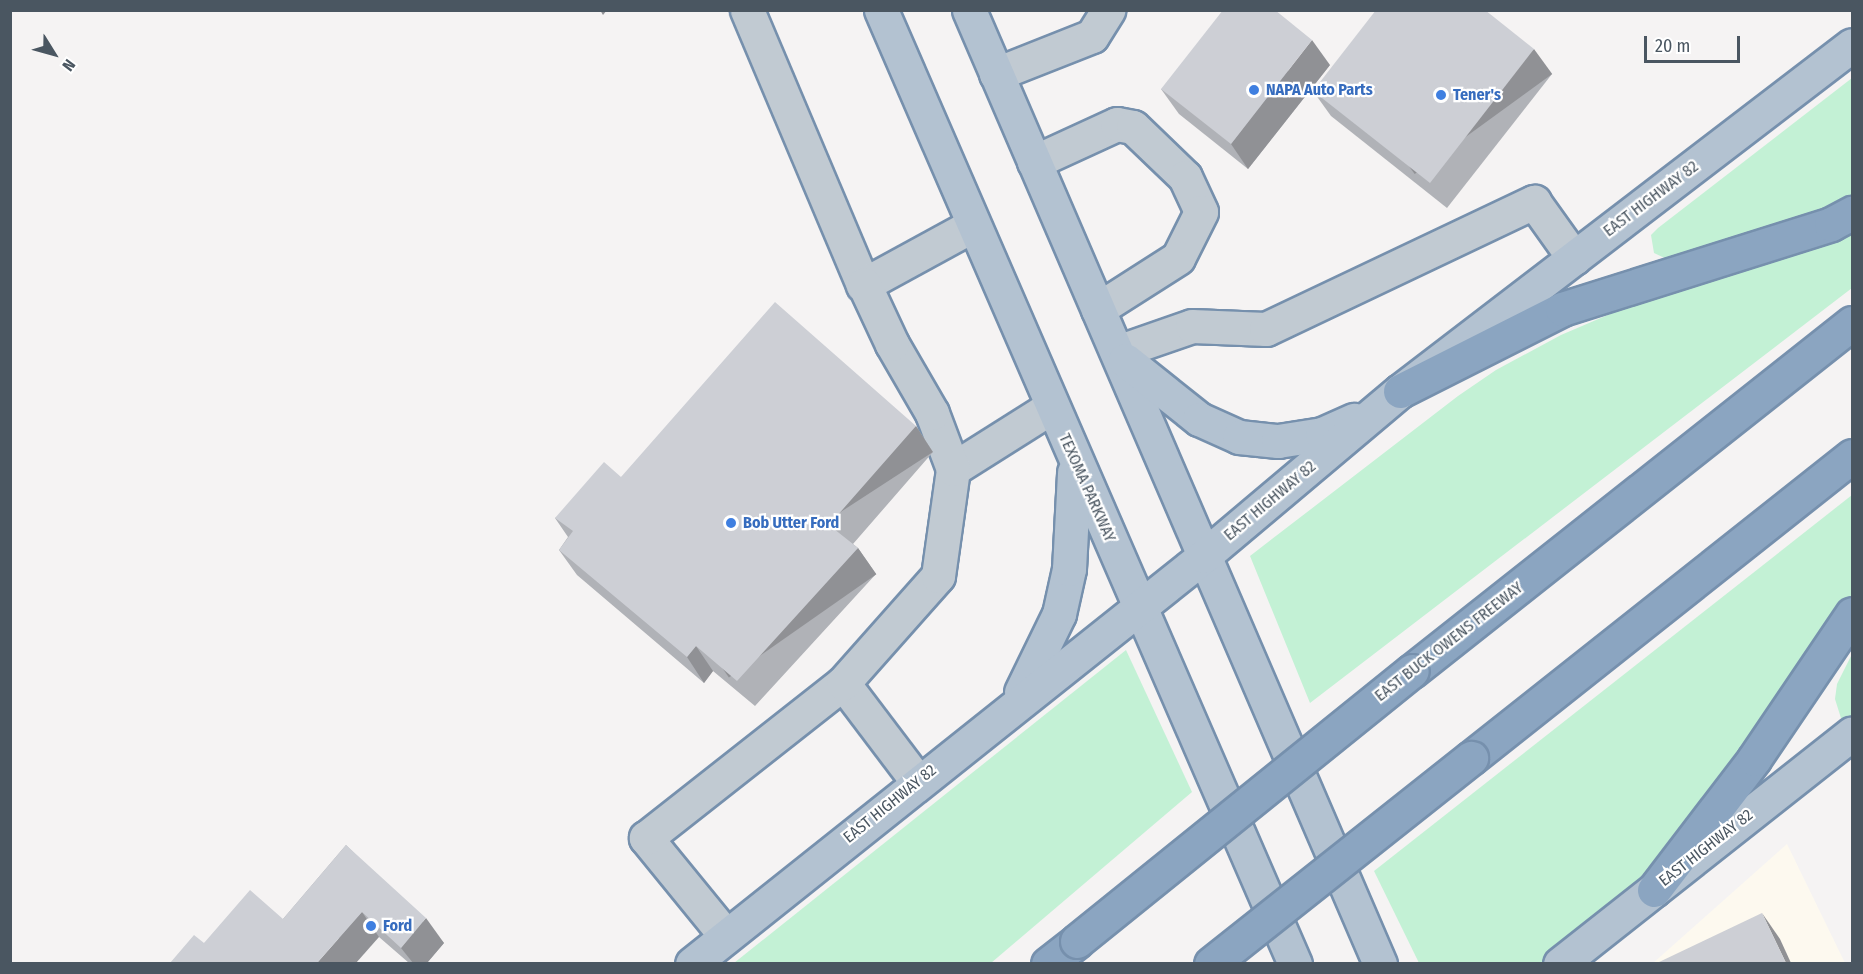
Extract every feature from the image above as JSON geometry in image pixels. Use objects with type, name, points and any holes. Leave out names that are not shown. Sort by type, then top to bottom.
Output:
[{"type":"highway","points":[[1389,400],[1562,309],[1831,224],[1852,213]]},
{"type":"highway","name":"EAST BUCK OWENS FREEWAY","points":[[1048,963],[1852,323]]},
{"type":"highway","points":[[1211,963],[1852,456]]},
{"type":"highway","points":[[1654,890],[1754,759],[1852,614]]},
{"type":"main road","name":"TEXOMA PARKWAY","points":[[881,10],[1074,461],[1295,963]]},
{"type":"main road","points":[[969,10],[1380,963]]},
{"type":"main road","name":"EAST HIGHWAY 82","points":[[692,963],[1138,605],[1204,556],[1389,400],[1852,45]]},
{"type":"main road","points":[[1116,352],[1198,419],[1239,437],[1278,441],[1322,434],[1389,400]]},
{"type":"main road","points":[[1012,706],[1059,614],[1072,536],[1074,461]]},
{"type":"main road","name":"EAST HIGHWAY 82","points":[[1560,963],[1850,738]]},
{"type":"lane","points":[[726,936],[646,838],[843,683],[938,576],[953,469],[932,413],[892,344],[864,284],[747,10]]},
{"type":"lane","points":[[996,74],[1092,36],[1108,10]]},
{"type":"lane","points":[[1034,162],[1117,124],[1133,127],[1185,177],[1201,212],[1178,258],[1098,309]]},
{"type":"lane","points":[[1116,352],[1192,326],[1266,328],[1534,202],[1574,258]]},
{"type":"lane","points":[[864,284],[973,225]]},
{"type":"lane","points":[[953,469],[1052,407]]},
{"type":"lane","points":[[843,683],[918,782]]},
{"type":"shaded area","points":[[1787,844],[1845,963],[1652,964]]},
{"type":"green space","points":[[1852,78],[1852,201],[1671,261],[1654,253],[1651,235],[1658,228]]},
{"type":"green space","points":[[1852,235],[1852,288],[1310,703],[1250,556],[1458,396],[1496,370],[1561,335],[1652,296],[1713,281]]},
{"type":"green space","points":[[1852,495],[1852,597],[1736,768],[1627,897],[1543,963],[1419,963],[1374,871]]},
{"type":"green space","points":[[1126,650],[1192,792],[991,963],[734,963]]},
{"type":"green space","points":[[1852,654],[1852,725],[1845,731],[1835,699],[1837,684]]},
{"type":"building","name":"NAPA Auto Parts","points":[[1223,10],[1275,10],[1312,40],[1231,144],[1161,89]]},
{"type":"building","name":"Tener's","points":[[1376,10],[1485,10],[1534,49],[1430,183],[1313,91]]},
{"type":"building","name":"Bob Utter Ford","points":[[775,302],[916,426],[829,525],[858,548],[737,681],[696,646],[687,657],[559,550],[573,531],[555,518],[604,462],[621,477]]},
{"type":"building","points":[[346,845],[426,918],[401,948],[362,912],[317,963],[170,963],[194,935],[204,943],[250,890],[283,919]]},
{"type":"building","points":[[1762,913],[1786,963],[1657,963]]},
{"type":"place","name":"NAPA Auto Parts","points":[[1254,90]]},
{"type":"place","name":"Tener's","points":[[1441,95]]},
{"type":"place","name":"Bob Utter Ford","points":[[731,523]]},
{"type":"place","name":"Ford","points":[[371,926]]}]
